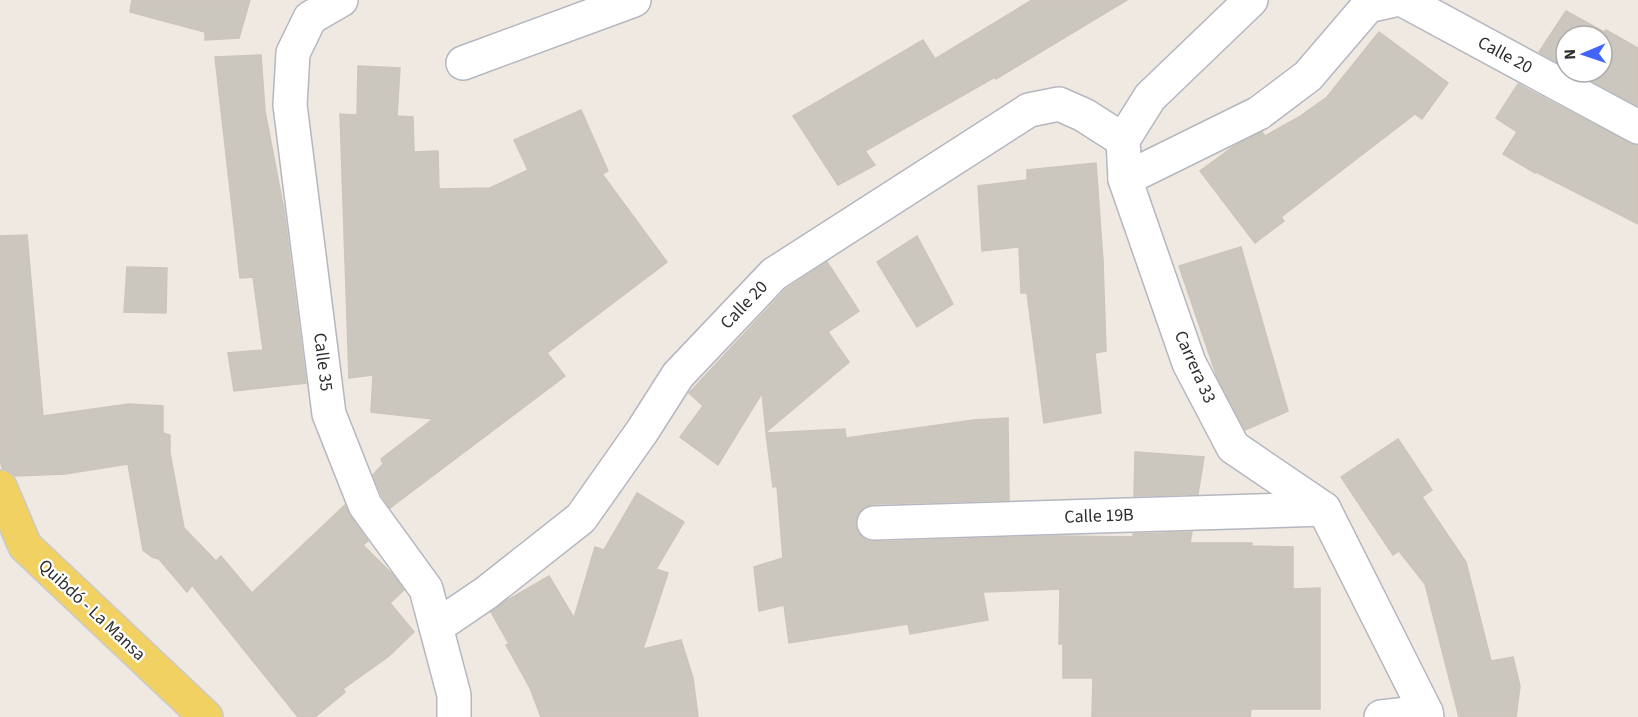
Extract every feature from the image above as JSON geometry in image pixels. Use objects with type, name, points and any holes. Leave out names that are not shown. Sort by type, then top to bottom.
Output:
[{"type":"main road","name":"Quibdó - La Mansa","points":[[0,487],[25,546],[206,717]]},
{"type":"street","name":"Calle 35","points":[[341,0],[310,18],[293,53],[290,105],[329,414],[365,505],[426,589],[454,695],[454,717]]},
{"type":"street","points":[[463,63],[634,0]]},
{"type":"street","points":[[1123,140],[1150,97],[1251,0]]},
{"type":"street","points":[[1125,179],[1259,113],[1308,76],[1368,6],[1395,0]]},
{"type":"street","name":"Calle 20","points":[[1403,0],[1638,127]]},
{"type":"street","name":"Calle 20","points":[[436,627],[486,593],[580,518],[643,430],[678,375],[774,274],[1029,110],[1059,104],[1084,115],[1123,140]]},
{"type":"street","name":"Carrera 33","points":[[1123,140],[1125,179],[1189,363],[1233,447],[1324,509],[1427,714]]},
{"type":"street","name":"Calle 19B","points":[[874,523],[1324,509]]},
{"type":"street","points":[[1381,717],[1427,714]]},
{"type":"building","points":[[132,0],[250,0],[239,38],[205,40],[205,32],[130,12]]},
{"type":"building","points":[[1032,0],[1127,0],[996,79],[995,77],[865,151],[875,165],[838,185],[793,116],[923,40],[935,59]]},
{"type":"building","points":[[1566,11],[1590,24],[1557,24]]},
{"type":"building","points":[[1554,29],[1554,60],[1539,52]]},
{"type":"building","points":[[1379,32],[1448,83],[1422,119],[1415,114],[1281,217],[1284,221],[1255,243],[1200,171],[1233,147],[1262,132],[1265,136],[1299,117],[1327,97]]},
{"type":"building","points":[[1614,34],[1638,48],[1638,106],[1598,84],[1614,84]]},
{"type":"building","points":[[261,55],[265,111],[284,210],[306,383],[234,391],[228,353],[263,350],[253,277],[240,278],[215,57]]},
{"type":"building","points":[[358,66],[400,68],[397,116],[413,117],[414,152],[438,151],[439,189],[490,188],[528,170],[514,140],[581,110],[608,171],[602,174],[667,262],[547,353],[565,376],[390,508],[373,475],[383,464],[381,459],[433,419],[371,412],[373,375],[349,378],[340,114],[357,115]]},
{"type":"building","points":[[1518,84],[1638,146],[1638,224],[1535,173],[1503,154],[1517,132],[1496,118]]},
{"type":"building","points":[[1096,163],[1106,351],[1095,353],[1101,413],[1044,423],[1027,293],[1021,293],[1019,247],[982,251],[978,186],[1027,180],[1027,170]]},
{"type":"building","points":[[27,235],[43,416],[129,404],[163,406],[163,433],[170,435],[170,453],[184,528],[216,561],[221,556],[252,593],[345,505],[368,541],[363,545],[392,574],[404,590],[390,603],[414,632],[389,656],[343,689],[345,692],[315,717],[298,717],[192,585],[187,592],[159,559],[143,550],[128,464],[65,474],[15,476],[2,468],[0,459],[0,236]]},
{"type":"building","points":[[917,236],[953,304],[917,327],[877,262]]},
{"type":"building","points":[[1241,247],[1288,411],[1245,430],[1217,377],[1179,266]]},
{"type":"building","points":[[827,262],[859,311],[828,332],[849,362],[766,432],[762,393],[718,465],[680,437],[703,406],[689,393],[786,289]]},
{"type":"building","points":[[127,267],[167,268],[166,313],[124,312]]},
{"type":"building","points":[[1008,418],[1009,500],[873,504],[864,507],[857,515],[855,524],[858,533],[866,540],[875,542],[1057,536],[1133,537],[1133,534],[1192,532],[1190,543],[1252,543],[1252,546],[1293,547],[1293,589],[1320,588],[1320,709],[1251,709],[1250,717],[1092,717],[1093,678],[1063,678],[1063,644],[1059,644],[1060,589],[983,592],[988,620],[910,634],[908,624],[789,643],[784,605],[759,611],[754,567],[783,558],[777,486],[773,487],[766,433],[845,429],[846,438],[974,420]]},
{"type":"building","points":[[1398,439],[1432,490],[1422,497],[1466,562],[1491,661],[1513,657],[1520,686],[1516,717],[1459,717],[1425,584],[1399,551],[1393,555],[1341,477]]},
{"type":"building","points":[[1135,452],[1204,457],[1198,494],[1134,496]]},
{"type":"building","points":[[637,493],[684,522],[656,569],[668,573],[643,649],[681,640],[693,678],[698,717],[541,717],[530,688],[491,612],[549,576],[574,618],[595,547],[604,550]]}]
